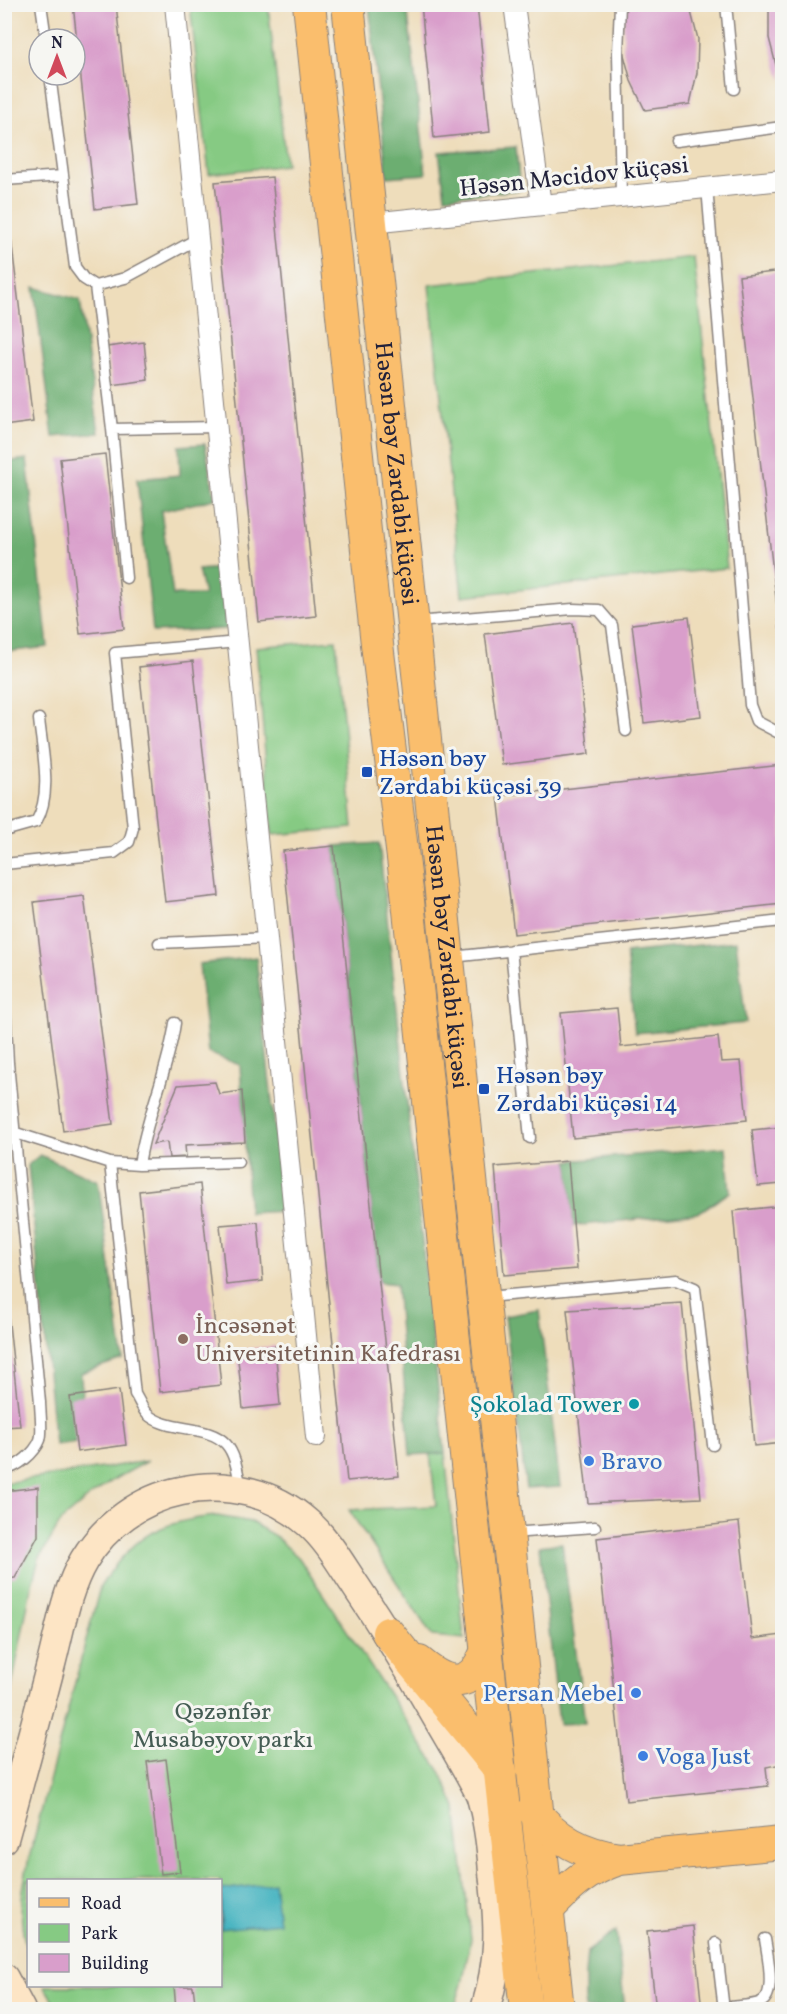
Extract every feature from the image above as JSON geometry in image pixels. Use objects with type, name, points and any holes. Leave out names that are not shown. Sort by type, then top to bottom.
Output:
[{"type":"main road","name":"Həsən bəy Zərdabi küçəsi","points":[[309,4],[377,644],[407,891],[526,2010]]},
{"type":"main road","name":"Həsən bəy Zərdabi küçəsi","points":[[348,4],[558,2010]]},
{"type":"main road","points":[[4,1839],[74,1582],[83,1561],[95,1543],[128,1512],[147,1501],[170,1493],[193,1488],[220,1487],[241,1489],[269,1498],[308,1523],[323,1539],[388,1633],[480,1794],[487,1818],[499,1940],[494,1978],[485,2010]]},
{"type":"main road","points":[[388,1633],[411,1656],[432,1673],[444,1679],[462,1679],[471,1676],[481,1664],[487,1650]]},
{"type":"main road","points":[[388,1633],[537,1816],[558,1835],[584,1851],[619,1859]]},
{"type":"main road","points":[[4,1778],[14,1773],[27,1755]]},
{"type":"main road","points":[[500,2010],[520,1959],[548,1909],[584,1874],[619,1859],[783,1843]]},
{"type":"main road","points":[[6,1988],[21,2010]]},
{"type":"street","points":[[175,4],[316,1437]]},
{"type":"street","points":[[514,4],[541,205]]},
{"type":"street","name":"Həsən Məcidov küçəsi","points":[[371,223],[783,180]]},
{"type":"lane","points":[[41,4],[44,27]]},
{"type":"lane","points":[[620,4],[618,53],[621,196]]},
{"type":"lane","points":[[726,4],[734,89]]},
{"type":"lane","points":[[52,87],[75,267],[84,279],[95,286],[124,278],[199,238]]},
{"type":"lane","points":[[676,141],[783,127]]},
{"type":"lane","points":[[4,180],[63,176]]},
{"type":"lane","points":[[707,188],[750,705],[756,721],[777,732],[783,732]]},
{"type":"lane","points":[[95,286],[112,429],[126,578]]},
{"type":"lane","points":[[112,429],[217,427]]},
{"type":"lane","points":[[412,623],[573,609],[599,610],[612,625],[626,731]]},
{"type":"lane","points":[[4,864],[114,853],[129,842],[133,828],[115,653],[238,642]]},
{"type":"lane","points":[[4,831],[36,822],[43,811],[46,795],[39,719]]},
{"type":"lane","points":[[447,957],[783,921]]},
{"type":"lane","points":[[159,943],[266,938]]},
{"type":"lane","points":[[511,950],[530,1138]]},
{"type":"lane","points":[[4,984],[6,1063],[16,1133],[40,1402],[40,1439],[27,1457],[4,1470]]},
{"type":"lane","points":[[139,1165],[143,1136],[171,1052],[175,1023]]},
{"type":"lane","points":[[16,1133],[110,1163],[139,1165],[238,1162]]},
{"type":"lane","points":[[110,1163],[135,1394],[146,1413],[158,1422],[212,1435],[225,1443],[232,1454],[241,1489]]},
{"type":"lane","points":[[483,1298],[676,1280],[695,1288],[713,1445]]},
{"type":"lane","points":[[508,1533],[595,1527]]},
{"type":"lane","points":[[716,1942],[724,2009],[761,2002],[768,1996],[770,1981],[765,1939]]},
{"type":"green space","points":[[190,5],[268,5],[286,165],[209,174]]},
{"type":"green space","points":[[369,5],[407,5],[426,174],[387,177]]},
{"type":"green space","points":[[516,147],[520,190],[445,197],[439,152]]},
{"type":"green space","points":[[694,257],[727,568],[462,596],[429,285]]},
{"type":"green space","points":[[34,287],[80,300],[99,433],[53,437]]},
{"type":"green space","points":[[205,444],[215,499],[161,511],[173,595],[204,595],[198,570],[222,568],[226,629],[153,632],[137,479],[180,475],[179,446]]},
{"type":"green space","points":[[27,459],[48,647],[5,652],[5,462]]},
{"type":"green space","points":[[336,640],[353,828],[272,835],[256,647]]},
{"type":"green space","points":[[379,843],[445,1453],[410,1455],[396,1284],[379,1282],[334,846]]},
{"type":"green space","points":[[736,941],[746,1023],[635,1033],[626,953]]},
{"type":"green space","points":[[256,957],[284,1211],[249,1213],[240,1065],[208,1053],[199,964]]},
{"type":"green space","points":[[726,1147],[730,1192],[698,1213],[573,1226],[568,1161]]},
{"type":"green space","points":[[40,1155],[98,1181],[123,1359],[81,1373],[84,1441],[55,1445],[28,1165]]},
{"type":"green space","points":[[539,1310],[560,1487],[526,1489],[505,1316]]},
{"type":"green space","points":[[445,1453],[464,1639],[432,1636],[349,1510],[436,1506],[430,1454]]},
{"type":"green space","points":[[148,1461],[115,1479],[61,1521],[39,1559],[31,1588],[5,1721],[5,1483]]},
{"type":"green space","name":"Qəzənfər Musabəyov parkı","points":[[217,1516],[251,1522],[275,1536],[299,1558],[441,1773],[456,1808],[471,1939],[462,1984],[454,2009],[58,2009],[45,1987],[222,1987],[222,1879],[27,1879],[27,1951],[21,1909],[28,1862],[100,1587],[123,1556],[148,1535],[162,1527],[196,1518]]},
{"type":"green space","points":[[562,1543],[585,1723],[559,1724],[540,1546]]},
{"type":"green space","points":[[616,1931],[625,2009],[585,2009],[587,1952]]},
{"type":"water","points":[[274,1883],[279,1923],[222,1929],[222,1890]]},
{"type":"building","points":[[73,4],[116,4],[138,204],[95,209],[82,87],[87,87],[87,27],[75,27]]},
{"type":"building","points":[[421,4],[477,4],[490,132],[434,138]]},
{"type":"building","points":[[624,4],[689,4],[698,39],[697,73],[690,104],[645,110],[631,81],[623,51]]},
{"type":"building","points":[[769,4],[782,4],[782,80],[769,38]]},
{"type":"building","points":[[272,177],[316,616],[259,622],[215,182]]},
{"type":"building","points":[[4,204],[7,204],[33,422],[4,426]]},
{"type":"building","points":[[782,271],[782,633],[780,633],[739,276]]},
{"type":"building","points":[[144,342],[148,380],[112,385],[107,347]]},
{"type":"building","points":[[105,454],[124,629],[80,634],[60,459]]},
{"type":"building","points":[[689,617],[701,716],[644,723],[632,624]]},
{"type":"building","points":[[573,623],[589,754],[502,765],[485,634]]},
{"type":"building","points":[[193,661],[219,896],[165,902],[139,667]]},
{"type":"building","points":[[782,765],[782,904],[514,934],[498,796]]},
{"type":"building","points":[[334,846],[399,1476],[347,1481],[283,851]]},
{"type":"building","points":[[84,896],[113,1124],[63,1131],[34,902]]},
{"type":"building","points":[[617,1008],[621,1047],[718,1037],[721,1062],[741,1061],[747,1120],[573,1138],[561,1013]]},
{"type":"building","points":[[215,1082],[219,1094],[242,1091],[245,1142],[185,1145],[186,1157],[169,1158],[167,1142],[153,1144],[178,1085]]},
{"type":"building","points":[[782,1127],[782,1184],[758,1186],[752,1130]]},
{"type":"building","points":[[568,1161],[577,1269],[504,1275],[495,1167]]},
{"type":"building","points":[[200,1184],[221,1385],[160,1392],[139,1191]]},
{"type":"building","points":[[782,1206],[782,1443],[754,1446],[733,1211]]},
{"type":"building","points":[[258,1222],[263,1281],[226,1285],[220,1225]]},
{"type":"building","points":[[4,1296],[6,1296],[20,1426],[4,1427]]},
{"type":"building","name":"Şokolad Tower","points":[[682,1303],[701,1498],[588,1503],[567,1310]]},
{"type":"building","points":[[275,1346],[280,1405],[243,1409],[237,1350]]},
{"type":"building","points":[[119,1390],[126,1445],[77,1452],[70,1397]]},
{"type":"building","points":[[38,1487],[38,1536],[15,1578],[4,1579],[4,1491]]},
{"type":"building","points":[[739,1522],[752,1639],[782,1635],[782,1764],[766,1767],[768,1786],[626,1801],[597,1538]]},
{"type":"building","points":[[166,1759],[180,1872],[161,1874],[147,1762]]},
{"type":"building","points":[[693,1926],[702,2010],[656,2010],[647,1931]]},
{"type":"building","points":[[174,1987],[193,1987],[196,2010],[176,2010]]},
{"type":"place","name":"Həsən bəy Zərdabi küçəsi 39","points":[[367,772]]},
{"type":"place","name":"Həsən bəy Zərdabi küçəsi 14","points":[[484,1089]]},
{"type":"place","name":"İncəsənət Universitetinin Kafedrası","points":[[183,1339]]},
{"type":"place","name":"Şokolad Tower","points":[[634,1404]]},
{"type":"place","name":"Bravo","points":[[589,1461]]},
{"type":"place","name":"Persan Mebel","points":[[636,1693]]},
{"type":"place","name":"Voga Just","points":[[643,1756]]}]
